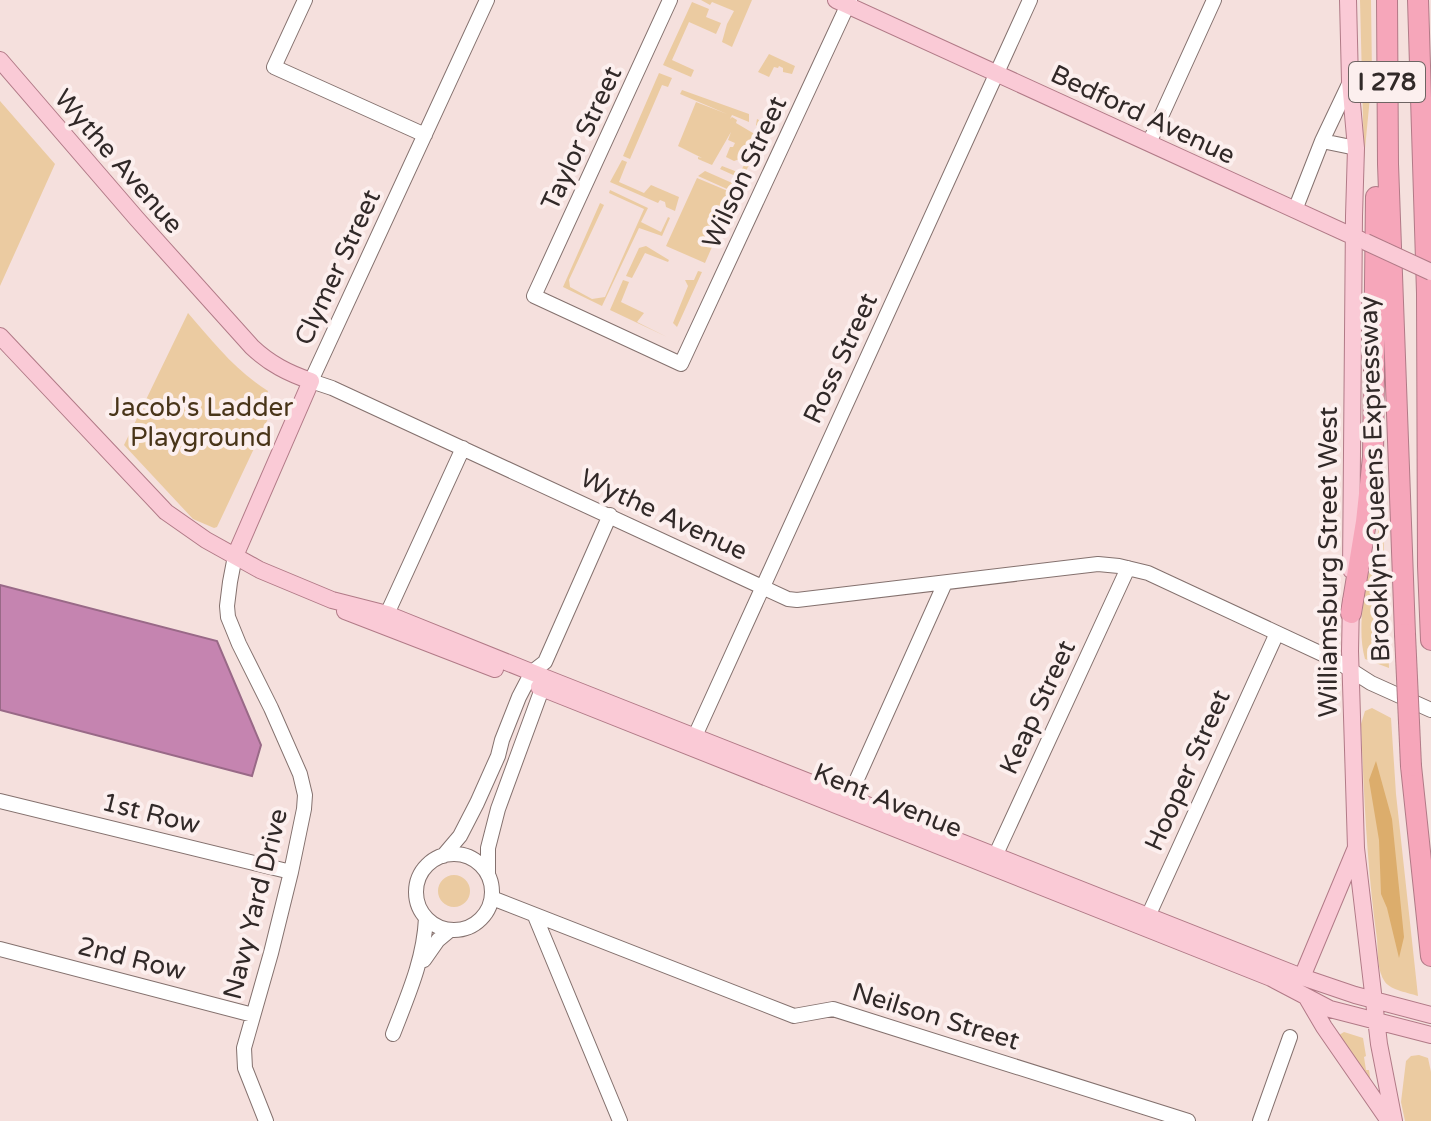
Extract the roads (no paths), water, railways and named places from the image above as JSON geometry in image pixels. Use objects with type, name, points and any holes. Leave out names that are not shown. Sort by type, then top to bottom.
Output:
[{"type":"highway","name":"Brooklyn-Queens Expressway","points":[[1387,0],[1388,164],[1411,766],[1431,956]]},
{"type":"highway","name":"Brooklyn-Queens Expressway","points":[[1418,0],[1427,293],[1431,640]]},
{"type":"highway","points":[[1351,613],[1373,457],[1377,184],[1388,164]]},
{"type":"highway","points":[[1427,293],[1431,324]]},
{"type":"main road","name":"Williamsburg Street West","points":[[1348,0],[1360,240],[1351,613],[1356,848],[1371,984],[1392,1121]]},
{"type":"main road","name":"Bedford Avenue","points":[[845,2],[1431,272]]},
{"type":"main road","name":"Wythe Avenue","points":[[0,60],[252,347],[285,372],[311,381]]},
{"type":"main road","name":"Kent Avenue","points":[[0,336],[166,512],[234,561],[332,600],[387,614],[536,680],[1146,921],[1302,977],[1431,1015]]},
{"type":"main road","name":"Clymer Street","points":[[234,561],[311,381]]},
{"type":"main road","name":"Kent Avenue","points":[[332,600],[349,614],[695,736],[849,797],[993,861]]},
{"type":"main road","points":[[1302,977],[1356,848]]},
{"type":"main road","name":"Kent Avenue","points":[[1146,921],[1271,978],[1330,1009],[1431,1035]]},
{"type":"main road","points":[[1306,996],[1324,1027],[1392,1121]]},
{"type":"street","points":[[305,0],[274,67],[425,135]]},
{"type":"street","name":"Clymer Street","points":[[311,381],[487,0]]},
{"type":"street","name":"Taylor Street","points":[[670,0],[534,296],[681,364]]},
{"type":"street","name":"Ross Street","points":[[695,736],[1030,0]]},
{"type":"street","points":[[1149,143],[1214,0]]},
{"type":"street","name":"Wilson Street","points":[[681,364],[845,2]]},
{"type":"street","points":[[1295,210],[1350,81]]},
{"type":"street","points":[[1322,141],[1356,148]]},
{"type":"street","name":"Wythe Avenue","points":[[311,381],[792,600],[1098,564],[1128,568],[1148,573],[1335,660],[1371,683],[1431,710]]},
{"type":"street","points":[[387,614],[463,448]]},
{"type":"street","points":[[443,856],[460,836],[498,756],[515,708],[545,662],[610,515]]},
{"type":"street","name":"Navy Yard Drive","points":[[234,561],[228,617],[271,708],[304,788],[305,802],[271,953],[244,1048],[244,1063],[266,1121]]},
{"type":"street","name":"Keap Street","points":[[993,861],[1128,568]]},
{"type":"street","points":[[849,797],[945,583]]},
{"type":"street","name":"Hooper Street","points":[[1146,921],[1277,633]]},
{"type":"street","points":[[489,876],[480,864],[470,858],[456,854],[443,856],[425,868],[418,882],[417,900],[426,918],[450,930],[461,929],[479,920],[487,910],[493,891],[488,848],[498,809],[532,715],[536,680]]},
{"type":"street","name":"1st Row","points":[[0,801],[291,872]]},
{"type":"street","name":"Neilson Street","points":[[492,898],[794,1016],[833,1009],[1188,1121]]},
{"type":"street","points":[[535,916],[620,1121]]},
{"type":"street","points":[[418,971],[426,918]]},
{"type":"street","points":[[393,1034],[418,971],[432,948],[450,930]]},
{"type":"street","name":"2nd Row","points":[[0,949],[253,1015]]},
{"type":"street","points":[[1260,1121],[1290,1037]]},
{"type":"park label","name":"Jacob's Ladder Playground","points":[[201,422]]}]
